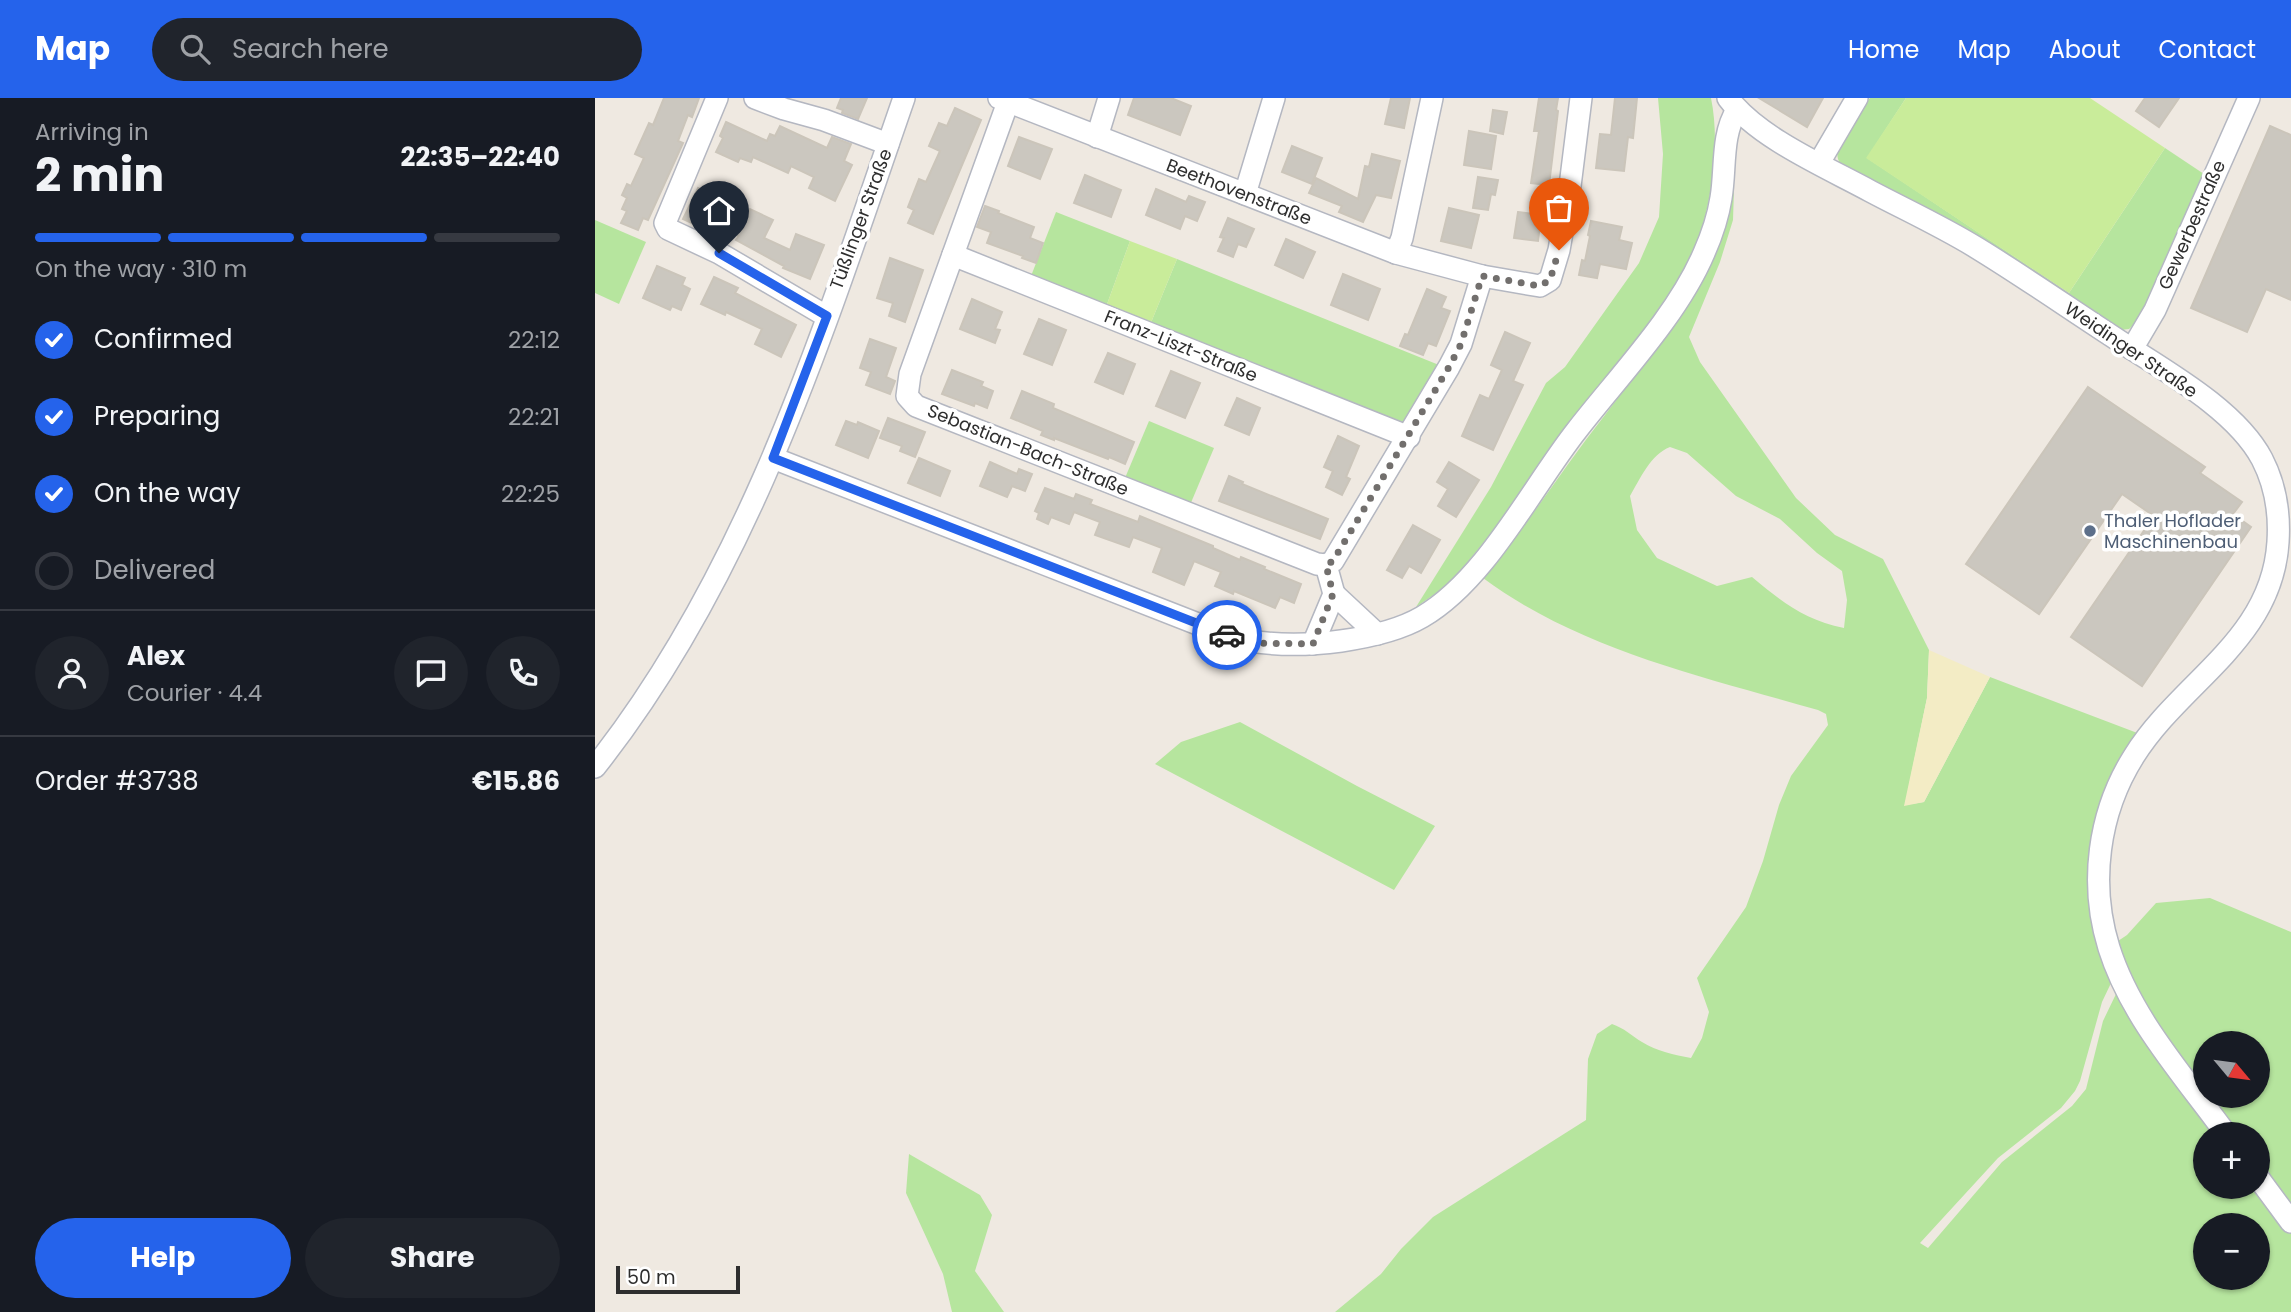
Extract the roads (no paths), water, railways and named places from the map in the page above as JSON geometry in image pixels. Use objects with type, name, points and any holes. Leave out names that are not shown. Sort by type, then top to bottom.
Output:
[{"type":"street","points":[[717,98],[665,223],[669,229],[719,253],[827,316]]},
{"type":"street","points":[[755,98],[888,144]]},
{"type":"street","name":"Tüßlinger Straße","points":[[595,767],[649,693],[687,631],[733,544],[773,458],[827,316],[904,98]]},
{"type":"street","points":[[1097,137],[1109,98]]},
{"type":"street","points":[[1245,194],[1274,98]]},
{"type":"street","points":[[1396,253],[1402,238],[1432,98]]},
{"type":"street","name":"Beethovenstraße","points":[[1004,100],[1396,253],[1482,276],[1540,286],[1554,274],[1581,98]]},
{"type":"street","points":[[1819,163],[1857,98]]},
{"type":"street","name":"Gewerbestraße","points":[[2132,349],[2155,310],[2249,98]]},
{"type":"street","name":"Sebastian-Bach-Straße","points":[[1004,100],[910,374],[907,396],[916,406],[1317,564],[1326,565]]},
{"type":"street","points":[[773,458],[1231,637],[1254,643],[1313,644],[1377,635],[1420,618],[1462,586],[1495,545],[1565,445],[1680,298],[1699,265],[1715,226],[1733,104]]},
{"type":"street","name":"Weidinger Straße","points":[[1733,104],[1774,138],[1974,246],[2132,349],[2232,420],[2248,437],[2261,458],[2279,508],[2276,563],[2264,600],[2238,640],[2161,719],[2135,754],[2123,774],[2104,825],[2099,853],[2098,878],[2103,925],[2110,950],[2132,1003],[2218,1122]]},
{"type":"street","name":"Franz-Liszt-Straße","points":[[953,255],[1409,437]]},
{"type":"street","points":[[1377,635],[1333,594],[1326,565],[1333,561],[1409,437],[1461,344],[1482,276]]},
{"type":"street","points":[[1313,644],[1333,594]]},
{"type":"street","points":[[2270,1194],[2291,1222]]},
{"type":"place","name":"Thaler Hoflader Maschinenbau","points":[[2090,531]]}]
